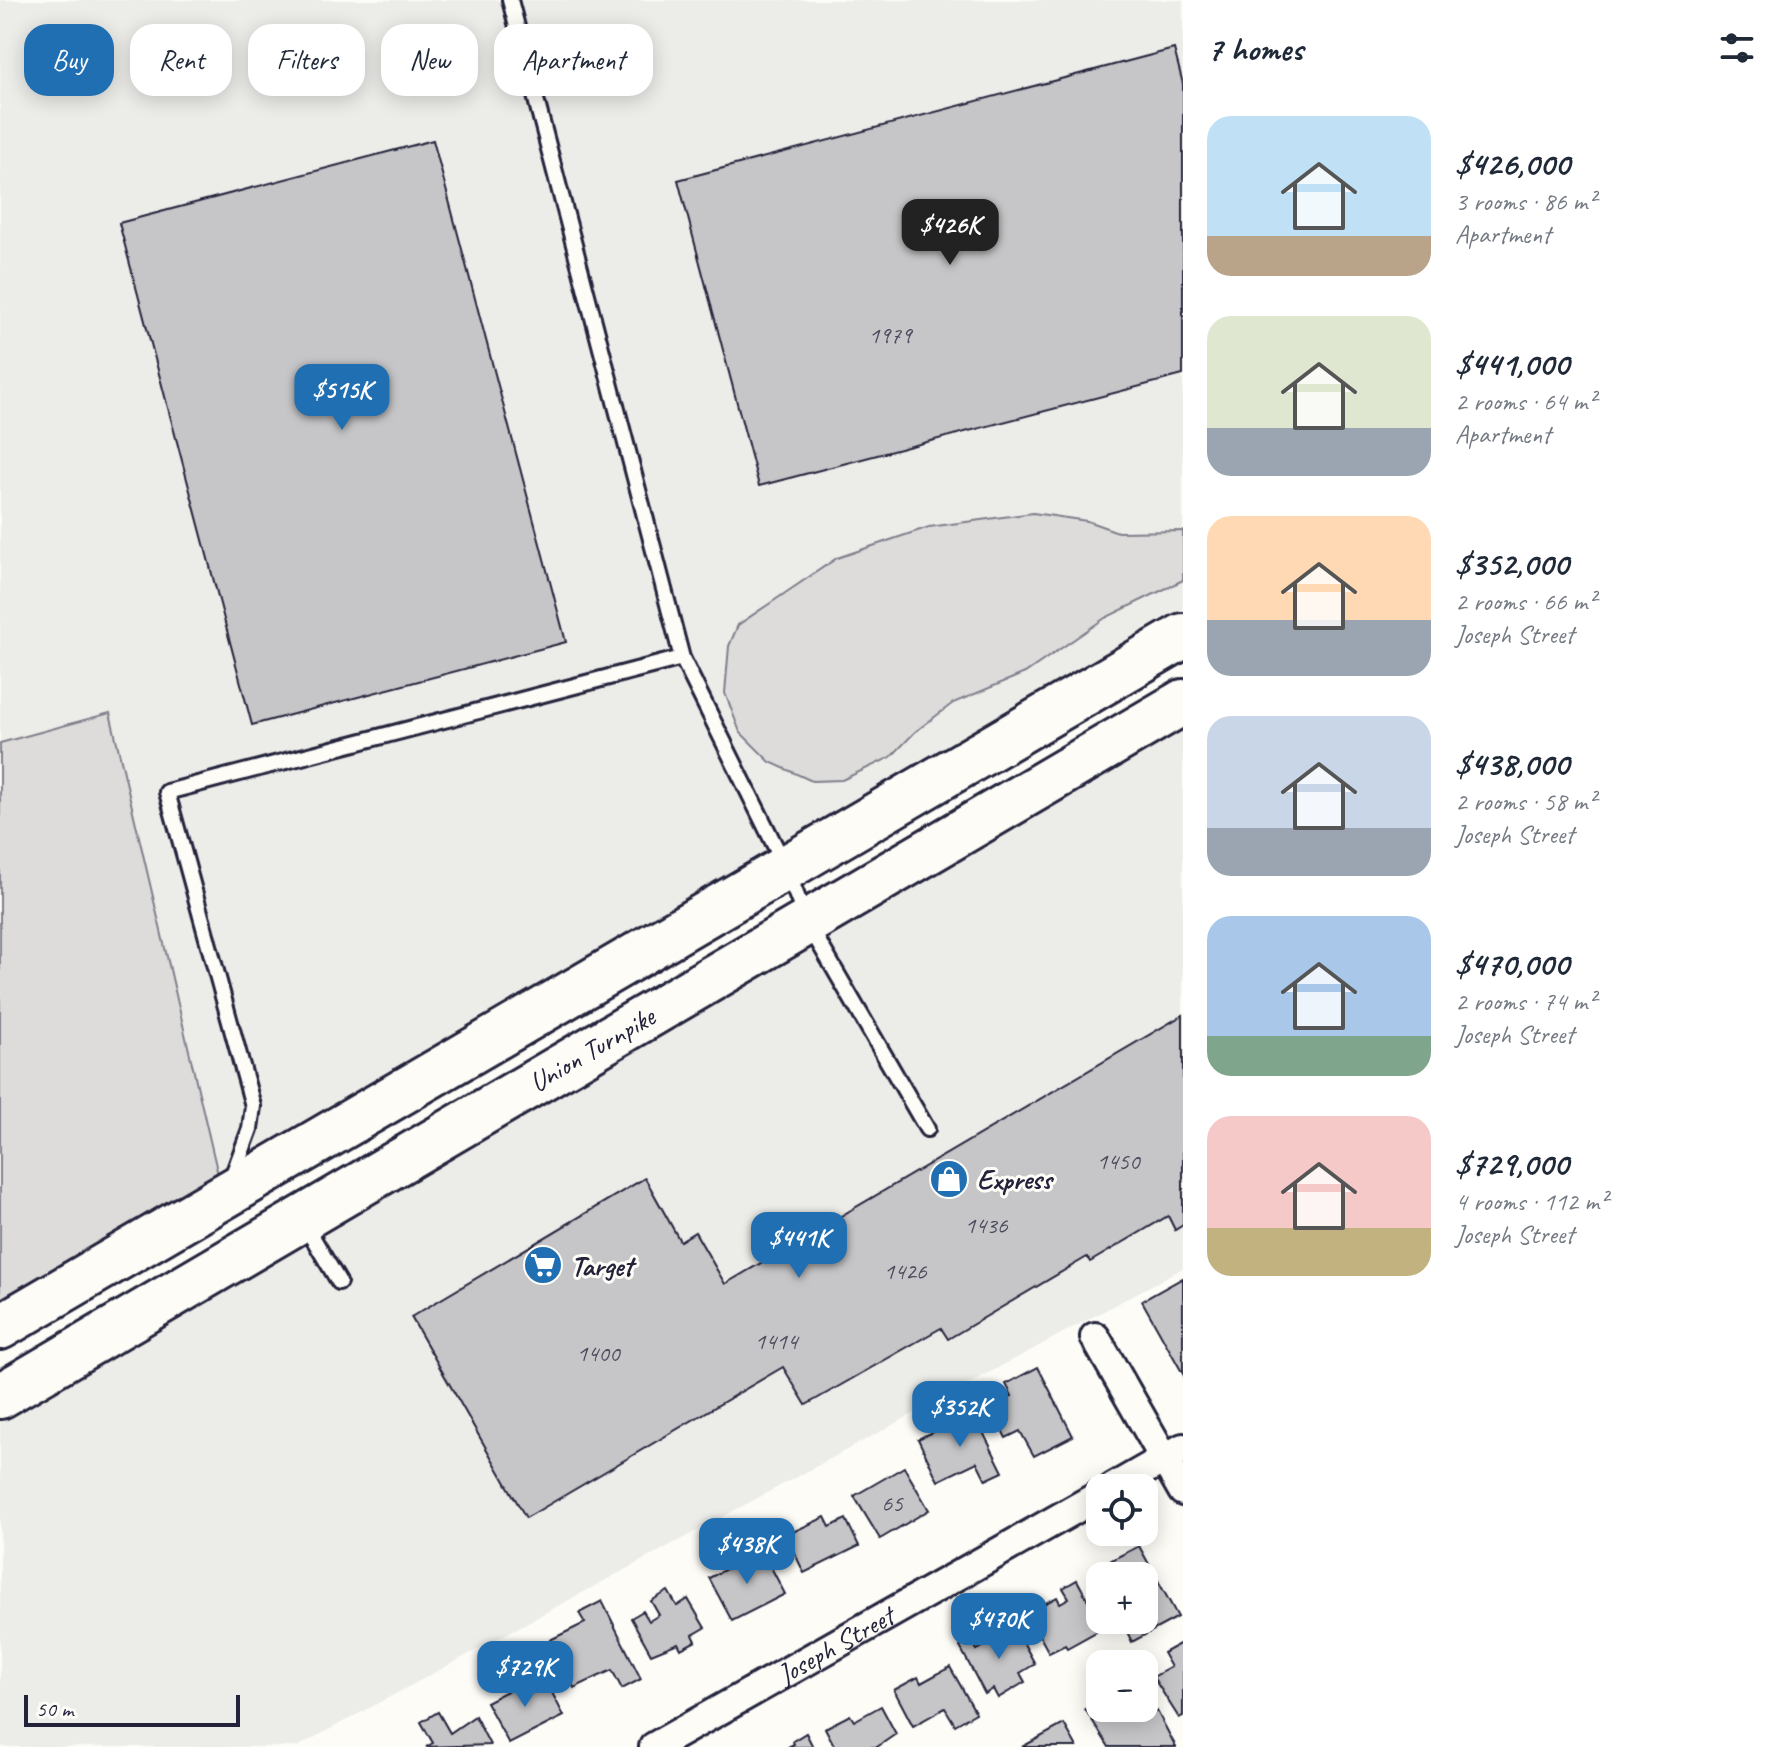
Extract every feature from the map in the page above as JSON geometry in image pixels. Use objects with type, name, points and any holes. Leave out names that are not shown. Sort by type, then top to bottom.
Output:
[{"type":"main road","name":"Union Turnpike","points":[[0,1327],[1183,636]]},
{"type":"main road","name":"Union Turnpike","points":[[0,1396],[1183,702]]},
{"type":"street","points":[[1095,1337],[1174,1454],[1183,1491]]},
{"type":"street","points":[[1138,1474],[1174,1454]]},
{"type":"street","name":"Joseph Street","points":[[654,1747],[1086,1503]]},
{"type":"lane","points":[[510,0],[682,658],[786,868],[807,922],[927,1129]]},
{"type":"lane","points":[[223,1196],[246,1142],[253,1106],[167,792],[682,658]]},
{"type":"lane","points":[[302,1219],[339,1282]]},
{"type":"shaded area","points":[[0,0],[1183,0],[1183,636],[223,1196],[110,714],[0,743]]},
{"type":"shaded area","points":[[1033,513],[1087,521],[1118,532],[1183,531],[1183,580],[1105,618],[1025,673],[953,703],[915,732],[891,757],[842,780],[812,781],[770,762],[740,732],[725,693],[729,646],[738,625],[837,558],[929,527]]},
{"type":"shaded area","points":[[1183,702],[1183,1268],[297,1747],[0,1747],[0,1396]]},
{"type":"shaded area","points":[[110,713],[223,1196],[0,1327],[0,743]]},
{"type":"building","points":[[1174,49],[1183,84],[1183,375],[759,486],[678,180]]},
{"type":"building","points":[[433,140],[566,642],[252,725],[119,223]]},
{"type":"building","points":[[1183,1015],[1183,1225],[1175,1230],[1168,1216],[1090,1262],[1087,1257],[948,1339],[941,1328],[806,1405],[783,1367],[526,1518],[411,1317],[645,1178],[680,1241],[695,1232],[725,1284]]},
{"type":"building","points":[[1183,1278],[1183,1374],[1142,1301]]},
{"type":"building","points":[[1038,1367],[1073,1436],[1034,1456],[1020,1431],[1006,1438],[990,1407],[1012,1396],[1006,1384]]},
{"type":"building","points":[[973,1412],[1003,1472],[986,1480],[977,1462],[938,1481],[918,1439]]},
{"type":"building","points":[[904,1467],[929,1510],[880,1539],[854,1496]]},
{"type":"building","points":[[825,1517],[830,1527],[846,1519],[859,1546],[804,1573],[786,1535]]},
{"type":"building","points":[[1139,1546],[1148,1562],[1108,1562]]},
{"type":"building","points":[[762,1550],[785,1594],[732,1621],[709,1578]]},
{"type":"building","points":[[1077,1580],[1086,1597],[1086,1634],[1092,1634],[1067,1648],[1065,1645],[1049,1653],[1027,1613],[1057,1597],[1060,1603],[1069,1598],[1063,1588]]},
{"type":"building","points":[[1158,1581],[1178,1617],[1158,1628]]},
{"type":"building","points":[[668,1591],[677,1606],[688,1599],[705,1628],[693,1635],[696,1641],[681,1649],[678,1643],[651,1654],[631,1618],[643,1611],[649,1621],[659,1615],[651,1601]]},
{"type":"building","points":[[602,1601],[641,1679],[622,1689],[612,1670],[574,1688],[550,1640],[585,1623],[579,1613]]},
{"type":"building","points":[[1012,1622],[1035,1664],[1020,1673],[1025,1682],[998,1698],[993,1689],[985,1694],[960,1647],[972,1640],[977,1650],[986,1645],[983,1639]]},
{"type":"building","points":[[1128,1634],[1147,1634],[1132,1642]]},
{"type":"building","points":[[1183,1642],[1183,1716],[1179,1718],[1158,1685],[1158,1674],[1171,1667],[1163,1653]]},
{"type":"building","points":[[950,1667],[976,1713],[955,1725],[945,1708],[913,1726],[894,1690],[918,1677],[921,1683]]},
{"type":"building","points":[[542,1673],[564,1716],[509,1744],[486,1702]]},
{"type":"building","points":[[881,1706],[896,1734],[877,1747],[835,1747],[825,1728],[850,1715],[854,1721]]},
{"type":"building","points":[[438,1712],[450,1733],[475,1716],[490,1745],[426,1747],[433,1743],[421,1722]]},
{"type":"building","points":[[1158,1713],[1176,1747],[1109,1747],[1093,1722],[1158,1722]]},
{"type":"building","points":[[1064,1724],[1077,1747],[1022,1747]]},
{"type":"building","points":[[806,1733],[813,1747],[788,1747],[794,1744],[793,1741]]},
{"type":"place","name":"Express","points":[[949,1179]]},
{"type":"place","name":"Target","points":[[543,1265]]}]
